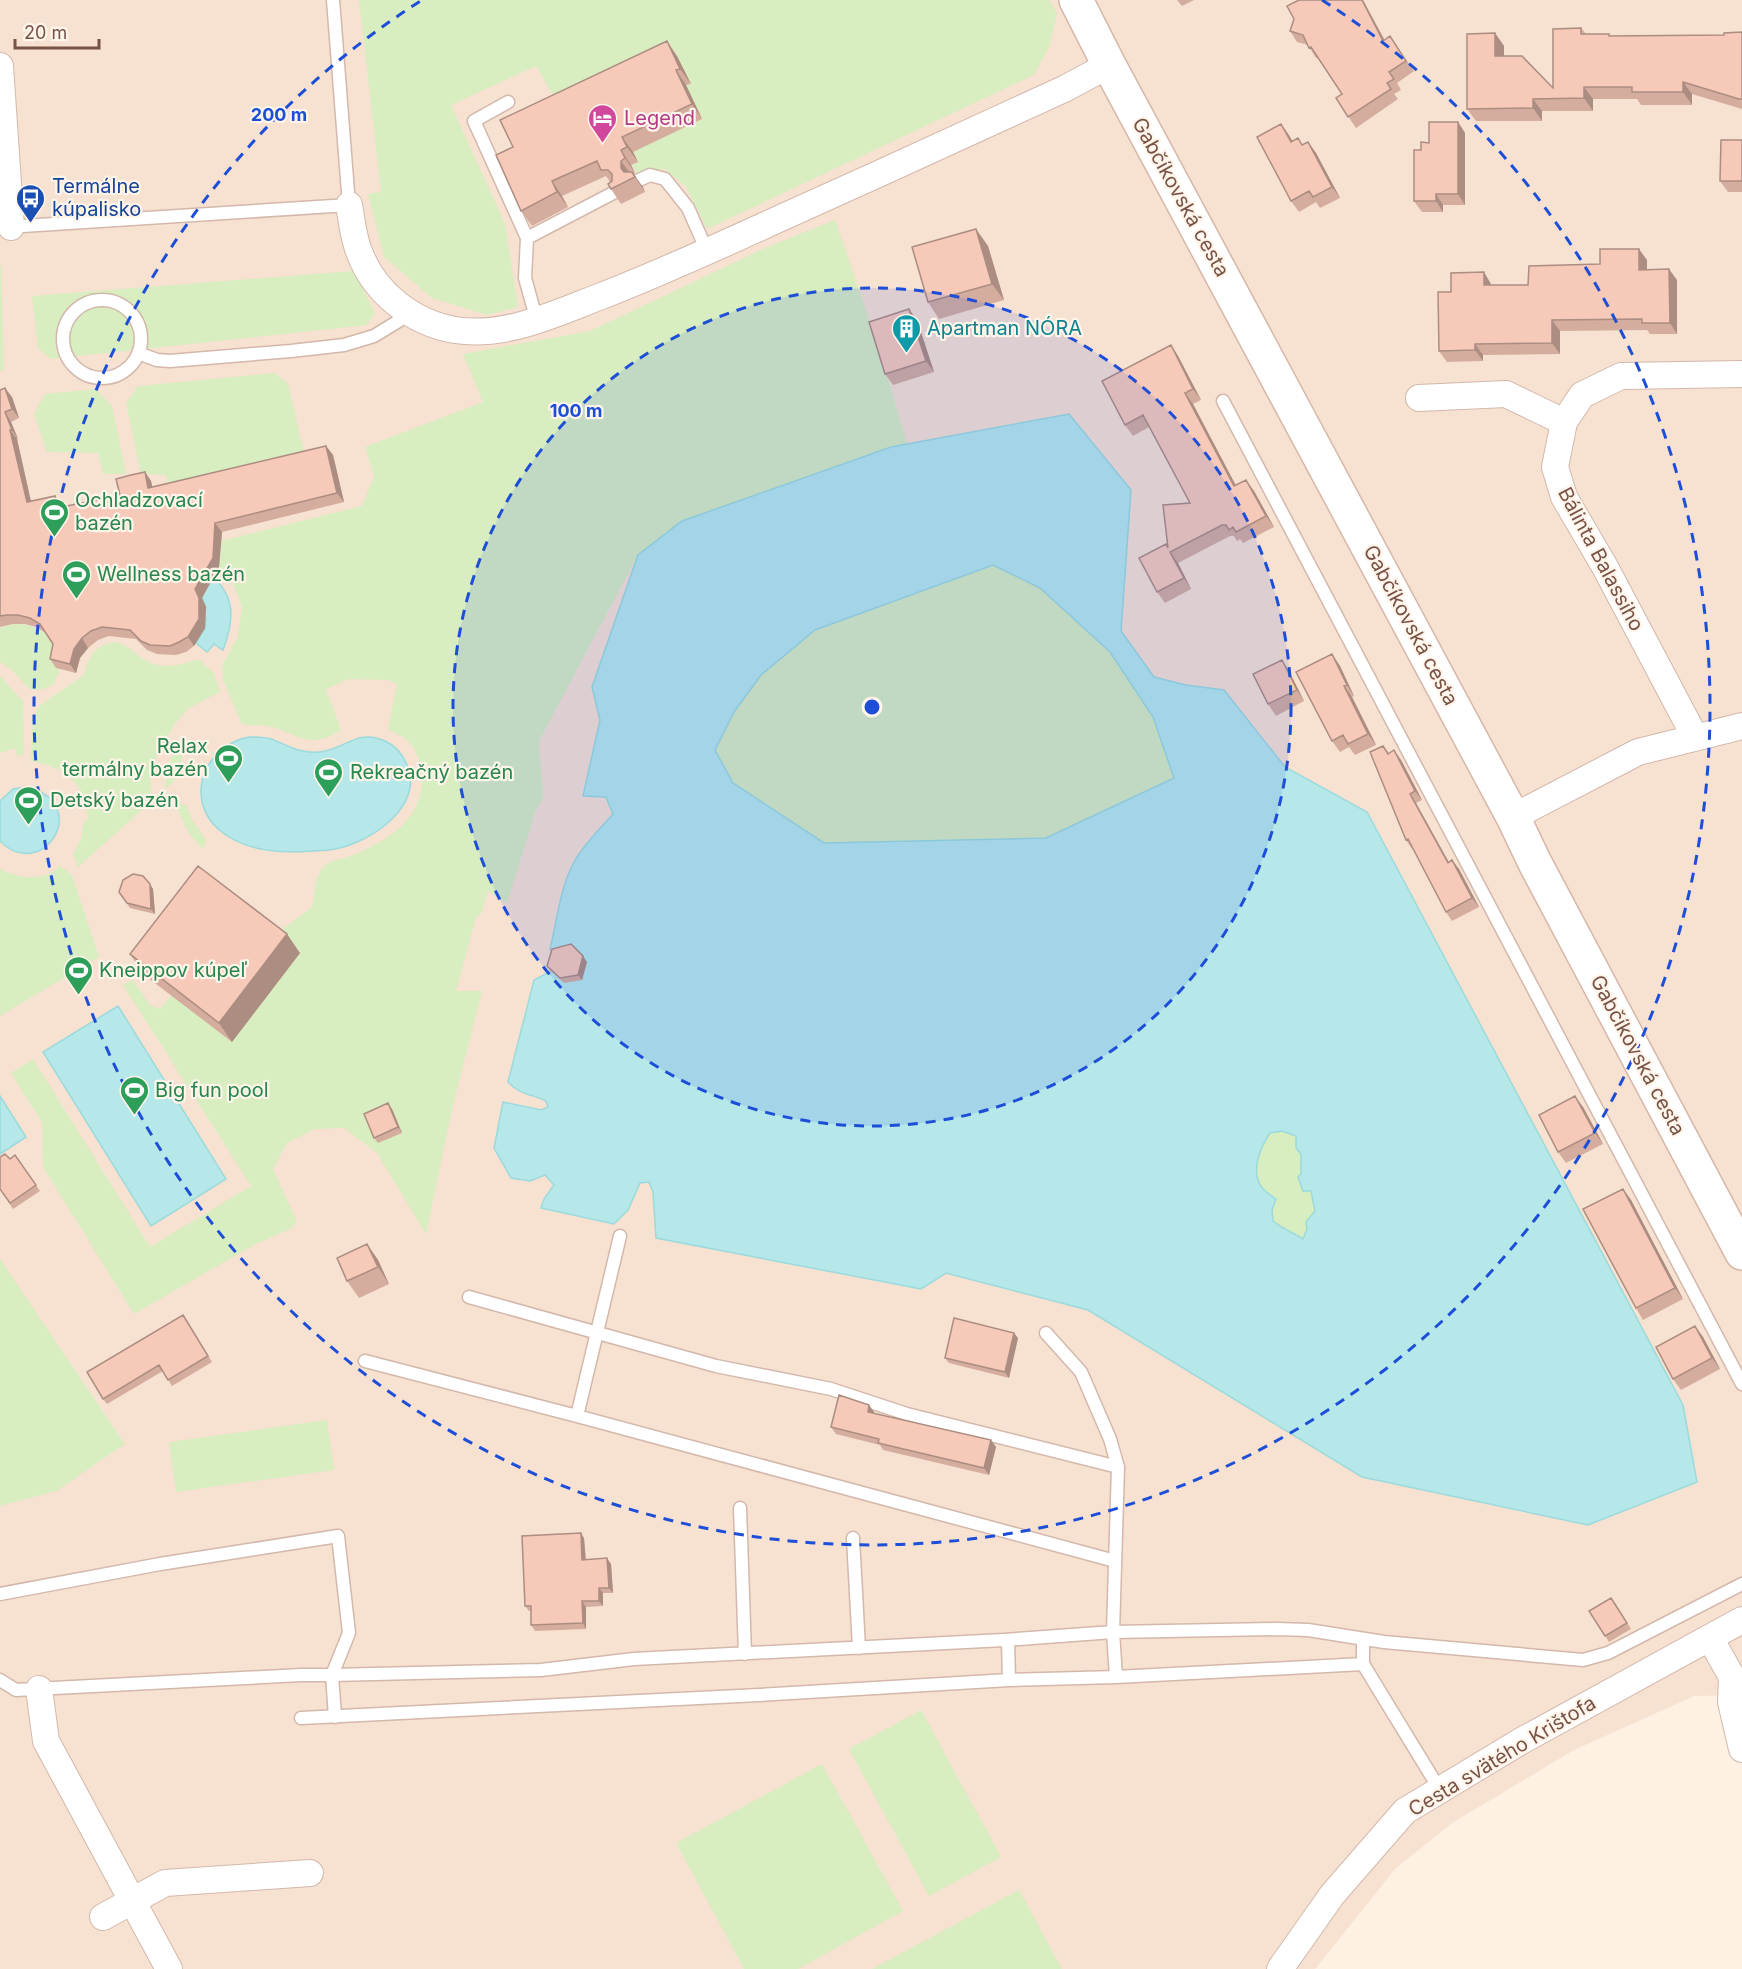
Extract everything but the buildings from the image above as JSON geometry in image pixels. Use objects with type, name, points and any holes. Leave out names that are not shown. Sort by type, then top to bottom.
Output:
[{"type":"main road","name":"Gabčíkovská cesta","points":[[1076,0],[1513,817],[1742,1253]]},
{"type":"street","points":[[349,205],[354,238],[367,269],[381,289],[395,302],[410,314],[440,327],[468,331],[500,330],[537,321],[646,279],[1064,89],[1109,65]]},
{"type":"street","points":[[0,66],[6,227]]},
{"type":"street","name":"Bálinta Balassiho","points":[[1695,737],[1605,567],[1564,496],[1555,467],[1564,422],[1582,396],[1621,376],[1742,374]]},
{"type":"street","points":[[1419,398],[1506,394],[1564,422]]},
{"type":"street","points":[[1513,817],[1638,752],[1742,726]]},
{"type":"street","name":"Cesta svätého Krištofa","points":[[1280,1969],[1332,1895],[1406,1811],[1523,1740],[1742,1620]]},
{"type":"street","points":[[1710,1638],[1737,1680],[1731,1702],[1742,1749]]},
{"type":"street","points":[[39,1689],[46,1741],[169,1969]]},
{"type":"street","points":[[103,1917],[165,1883],[310,1873]]},
{"type":"lane","points":[[6,227],[349,205],[333,0]]},
{"type":"lane","points":[[508,102],[474,121],[527,238],[525,278],[537,321]]},
{"type":"lane","points":[[639,180],[650,175],[665,180],[688,208],[707,252]]},
{"type":"lane","points":[[527,238],[615,192]]},
{"type":"lane","points":[[95,301],[118,304],[135,319],[140,330],[141,342],[138,353],[133,363],[114,376],[102,378],[81,372],[72,364],[63,343],[68,321],[84,305],[95,301]]},
{"type":"lane","points":[[138,353],[157,360],[170,360],[344,345],[374,336],[410,314]]},
{"type":"lane","points":[[1223,401],[1742,1384]]},
{"type":"lane","points":[[577,1416],[620,1236]]},
{"type":"lane","points":[[469,1297],[716,1366],[831,1389],[907,1414],[1118,1467]]},
{"type":"lane","points":[[1046,1333],[1082,1372],[1110,1439],[1118,1467],[1113,1632],[1116,1677]]},
{"type":"lane","points":[[365,1360],[1115,1561]]},
{"type":"lane","points":[[740,1508],[745,1654]]},
{"type":"lane","points":[[0,1594],[160,1564],[338,1536],[349,1633],[332,1675],[335,1717]]},
{"type":"lane","points":[[853,1538],[859,1648]]},
{"type":"lane","points":[[0,1680],[16,1690],[301,1675],[541,1670],[634,1659],[1008,1640],[1113,1632],[1277,1629],[1308,1630],[1384,1642],[1583,1660],[1608,1653],[1742,1584]]},
{"type":"lane","points":[[1363,1639],[1363,1664],[1440,1790]]},
{"type":"lane","points":[[1008,1640],[1008,1680]]},
{"type":"lane","points":[[301,1718],[1008,1680],[1116,1677],[1363,1664]]},
{"type":"shaded area","points":[[0,0],[1742,0],[1742,1695],[1694,1696],[1574,1750],[1452,1823],[1396,1868],[1315,1969],[0,1969]]},
{"type":"green space","points":[[359,0],[1049,0],[1057,13],[1050,45],[1034,75],[707,229],[686,187],[665,169],[636,173],[632,164],[633,152],[702,119],[686,85],[690,83],[674,50],[562,110],[536,66],[451,105],[505,224],[518,307],[487,315],[432,298],[384,257],[368,194],[381,192]]},
{"type":"green space","points":[[835,220],[880,351],[907,444],[891,447],[682,521],[638,555],[539,741],[543,797],[535,813],[507,903],[488,891],[481,914],[478,914],[475,921],[456,991],[482,991],[453,1105],[426,1234],[377,1153],[344,1128],[315,1129],[287,1143],[273,1169],[297,1222],[290,1229],[254,1245],[134,1314],[43,1167],[42,1123],[11,1073],[33,1059],[150,1247],[251,1186],[123,985],[133,980],[150,1005],[160,1009],[172,995],[276,934],[312,907],[317,878],[327,864],[378,843],[409,818],[420,794],[422,779],[422,769],[414,749],[408,741],[388,729],[397,684],[388,680],[349,679],[326,689],[341,730],[320,739],[304,739],[269,726],[241,723],[223,679],[222,665],[238,637],[242,607],[230,576],[219,567],[221,541],[362,506],[374,476],[365,447],[483,402],[463,354],[590,331],[765,248]]},
{"type":"green space","points":[[1,266],[4,370],[0,370]]},
{"type":"green space","points":[[354,271],[375,313],[367,325],[51,359],[38,348],[32,296]]},
{"type":"green space","points":[[275,373],[288,384],[306,461],[171,493],[166,475],[141,474],[126,403],[138,386]]},
{"type":"green space","points":[[96,389],[112,406],[126,474],[103,474],[98,453],[47,452],[34,414],[45,394]]},
{"type":"green space","points":[[993,565],[1040,588],[1110,653],[1153,717],[1174,778],[1046,838],[824,843],[733,783],[714,750],[734,712],[761,675],[815,630]]},
{"type":"green space","points":[[13,624],[30,626],[41,631],[60,653],[57,668],[60,669],[54,684],[44,689],[31,690],[0,662],[0,628]]},
{"type":"green space","points":[[113,642],[124,645],[153,664],[179,665],[198,659],[214,673],[220,692],[189,708],[174,725],[157,755],[150,778],[152,801],[78,867],[73,854],[81,840],[83,824],[88,817],[86,804],[71,778],[54,768],[31,761],[33,718],[40,705],[84,675],[90,657],[96,650]]},
{"type":"green space","points":[[0,676],[23,701],[24,755],[17,756],[16,748],[0,753]]},
{"type":"green space","points":[[179,742],[183,745],[181,764],[177,776],[165,789],[169,764]]},
{"type":"green space","points":[[177,802],[186,805],[192,820],[206,840],[203,849],[186,827]]},
{"type":"green space","points":[[60,866],[72,875],[99,957],[0,1016],[0,869],[23,877],[39,877],[47,875]]},
{"type":"green space","points":[[1282,1131],[1296,1136],[1296,1148],[1301,1154],[1301,1174],[1311,1190],[1315,1211],[1306,1222],[1307,1229],[1303,1239],[1273,1221],[1272,1210],[1276,1199],[1262,1188],[1256,1177],[1258,1157],[1267,1138],[1270,1133]]},
{"type":"green space","points":[[0,1259],[125,1444],[56,1491],[0,1506]]},
{"type":"green space","points":[[327,1420],[334,1470],[176,1492],[169,1442]]},
{"type":"green space","points":[[921,1710],[1001,1857],[929,1896],[849,1749]]},
{"type":"green space","points":[[822,1764],[903,1911],[798,1969],[744,1969],[676,1843]]},
{"type":"green space","points":[[1019,1890],[1062,1969],[872,1969]]},
{"type":"water","points":[[1069,414],[1131,490],[1121,631],[1154,677],[1186,685],[1224,690],[1285,767],[1367,812],[1683,1405],[1697,1482],[1588,1525],[1362,1477],[1088,1310],[946,1273],[921,1289],[656,1238],[653,1192],[649,1182],[640,1183],[628,1210],[614,1224],[541,1208],[544,1199],[554,1185],[545,1175],[530,1181],[511,1178],[494,1148],[503,1102],[541,1110],[548,1107],[546,1101],[521,1092],[508,1082],[534,980],[551,971],[556,955],[550,949],[569,872],[587,843],[613,814],[606,797],[583,796],[600,720],[592,687],[638,555],[682,521],[891,447]],"holes":[[[993,565],[1040,588],[1110,652],[1153,717],[1174,778],[1046,838],[824,843],[733,783],[715,750],[734,712],[761,675],[815,630]],[[1282,1131],[1296,1136],[1296,1148],[1301,1154],[1301,1174],[1298,1177],[1303,1191],[1311,1191],[1315,1211],[1306,1222],[1307,1229],[1303,1239],[1273,1221],[1272,1210],[1276,1199],[1262,1188],[1257,1177],[1257,1164],[1267,1138],[1270,1133]]]},
{"type":"water","points":[[206,569],[228,597],[231,616],[223,650],[214,644],[207,652],[196,643],[205,628],[206,618],[195,619],[206,607],[202,598]]},
{"type":"water","name":"Rekreačný bazén","points":[[249,737],[268,738],[312,752],[328,750],[359,738],[376,738],[387,742],[401,754],[409,770],[410,785],[406,799],[398,813],[386,824],[357,842],[342,847],[288,852],[262,849],[238,842],[212,823],[204,809],[201,794],[203,779],[209,765],[219,752],[232,743]]},
{"type":"water","name":"Detský bazén","points":[[27,787],[47,796],[57,809],[59,823],[54,836],[45,847],[31,853],[16,852],[0,841],[0,801],[13,789]]},
{"type":"water","name":"Big fun pool","points":[[118,1006],[226,1179],[151,1226],[43,1052]]},
{"type":"water","points":[[0,1096],[26,1137],[0,1154]]},
{"type":"place","name":"Legend","points":[[603,144]]},
{"type":"place","name":"Termálne kúpalisko","points":[[31,224]]},
{"type":"place","name":"Apartman NÓRA","points":[[906,354]]},
{"type":"place","name":"Ochladzovací bazén","points":[[54,538]]},
{"type":"place","name":"Wellness bazén","points":[[76,600]]},
{"type":"place","name":"Relax termálny bazén","points":[[229,784]]},
{"type":"place","name":"Rekreačný bazén","points":[[329,798]]},
{"type":"place","name":"Detský bazén","points":[[29,826]]},
{"type":"place","name":"Kneippov kúpeľ","points":[[78,996]]},
{"type":"place","name":"Big fun pool","points":[[134,1116]]}]
